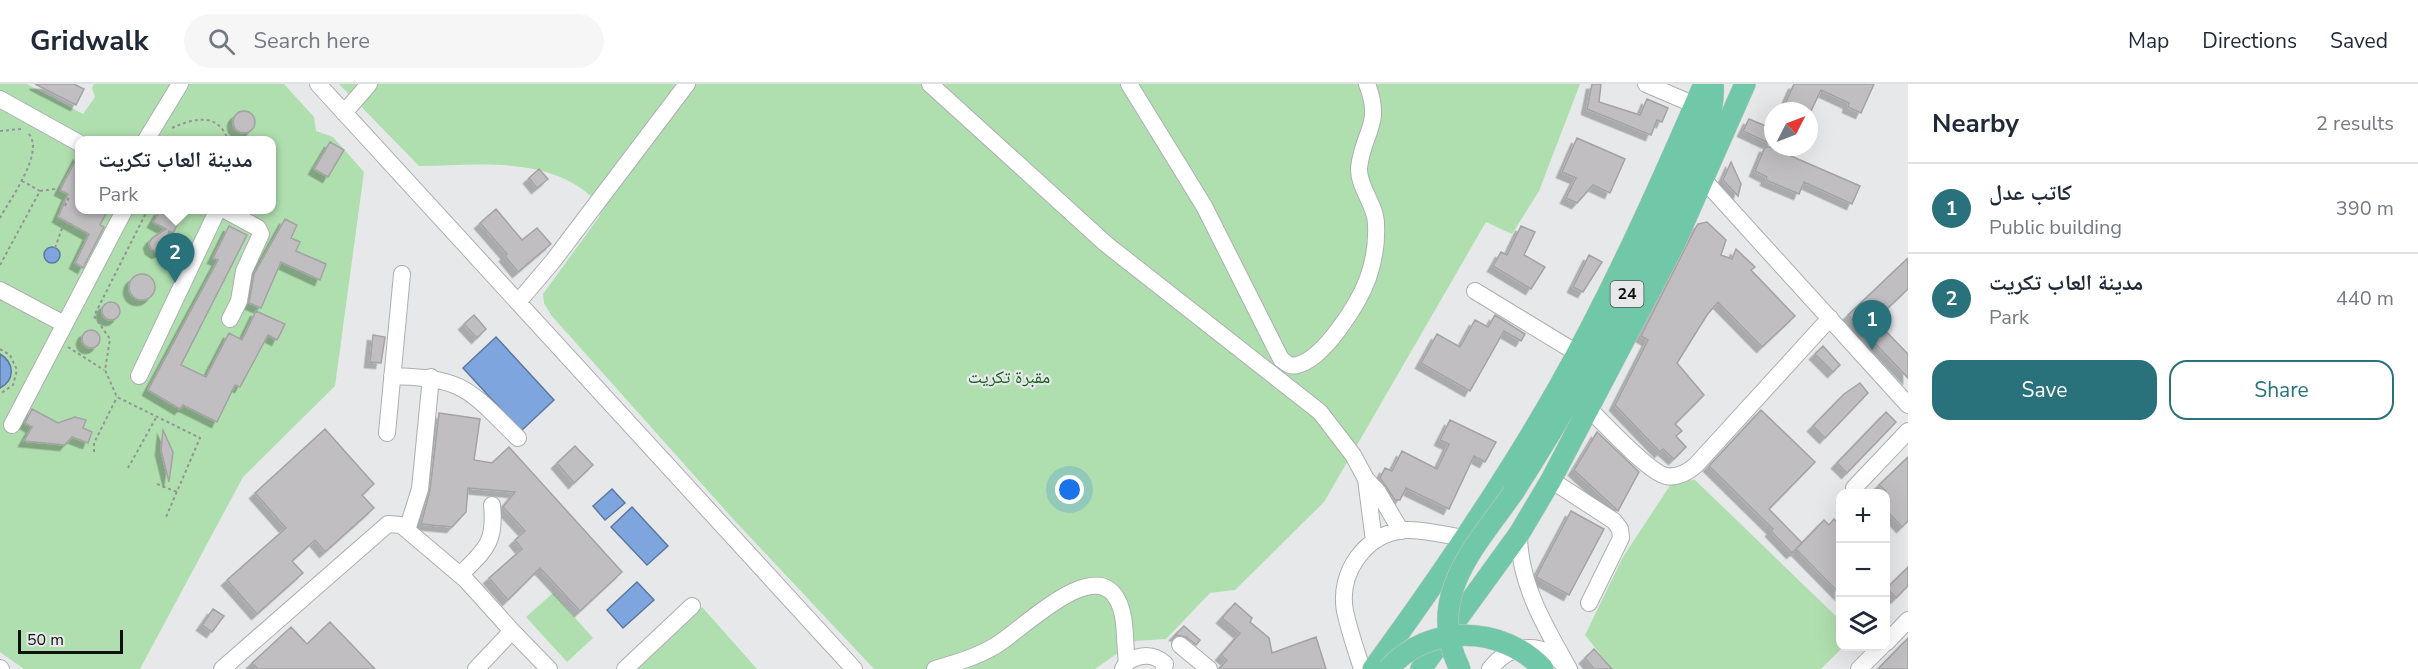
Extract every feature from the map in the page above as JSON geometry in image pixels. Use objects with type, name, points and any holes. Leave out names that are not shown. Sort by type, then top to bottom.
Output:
[{"type":"main road","points":[[1372,669],[1426,596],[1556,392],[1639,230],[1704,84]]},
{"type":"main road","name":"24","points":[[1460,669],[1450,647],[1448,624],[1454,584],[1467,559],[1514,493],[1543,446],[1592,360],[1656,236],[1708,122],[1713,101],[1713,84]]},
{"type":"main road","points":[[1421,669],[1519,534],[1551,480],[1654,284],[1745,84]]},
{"type":"main road","points":[[1388,669],[1420,645],[1457,634],[1479,635],[1499,640],[1519,649],[1543,669]]},
{"type":"street","points":[[149,136],[180,84]]},
{"type":"street","points":[[318,84],[854,669]]},
{"type":"street","points":[[344,113],[369,84]]},
{"type":"street","points":[[519,302],[553,261],[687,84]]},
{"type":"street","points":[[930,84],[1106,244],[1285,372],[1338,432],[1401,531]]},
{"type":"street","points":[[1129,84],[1204,206],[1281,359],[1285,372]]},
{"type":"street","points":[[1285,372],[1305,362],[1335,335],[1355,306],[1372,261],[1376,221],[1359,173],[1375,118],[1367,84]]},
{"type":"street","points":[[1646,84],[1695,105]]},
{"type":"street","points":[[0,99],[75,141]]},
{"type":"street","points":[[1703,179],[1908,405]]},
{"type":"street","points":[[12,425],[123,214]]},
{"type":"street","points":[[139,376],[216,214]]},
{"type":"street","points":[[230,319],[239,301],[244,272],[261,234],[258,228],[231,214]]},
{"type":"street","points":[[387,433],[402,274]]},
{"type":"street","points":[[0,290],[64,324]]},
{"type":"street","points":[[1475,291],[1577,353]]},
{"type":"street","points":[[1588,408],[1656,472],[1664,476],[1681,475],[1696,465],[1830,318]]},
{"type":"street","points":[[392,376],[431,377],[450,381],[468,390],[518,438]]},
{"type":"street","points":[[407,530],[420,489],[431,377]]},
{"type":"street","points":[[1854,488],[1908,431]]},
{"type":"street","points":[[1366,479],[1374,541]]},
{"type":"street","points":[[1551,480],[1614,521],[1620,529],[1621,538],[1589,603]]},
{"type":"street","points":[[460,575],[490,543],[494,526],[492,505]]},
{"type":"street","points":[[222,669],[388,524],[401,525],[460,575],[549,669]]},
{"type":"street","points":[[1362,669],[1345,610],[1345,587],[1358,556],[1374,541],[1401,531],[1464,538]]},
{"type":"street","points":[[1519,534],[1519,556],[1525,580],[1568,669]]},
{"type":"street","points":[[935,669],[994,646],[1076,589],[1095,584],[1106,586],[1118,600],[1125,665],[1137,657],[1153,656],[1165,664],[1164,669]]},
{"type":"street","points":[[625,669],[692,606]]},
{"type":"street","points":[[1890,639],[1908,620]]},
{"type":"street","points":[[476,669],[513,631]]},
{"type":"street","points":[[1180,645],[1209,669]]},
{"type":"street","points":[[1490,669],[1505,654],[1522,647],[1544,649],[1568,669]]},
{"type":"street","points":[[1859,669],[1877,651]]},
{"type":"path","points":[[163,136],[183,123],[203,118],[220,125],[226,136]]},
{"type":"path","points":[[0,131],[20,129],[33,140],[32,159],[0,218]]},
{"type":"path","points":[[21,180],[40,191],[62,188]]},
{"type":"path","points":[[0,266],[40,191]]},
{"type":"path","points":[[65,206],[70,195]]},
{"type":"path","points":[[105,370],[110,343],[108,335],[95,319],[94,312],[146,214]]},
{"type":"path","points":[[55,248],[65,220]]},
{"type":"path","points":[[56,339],[105,370],[117,397],[200,438],[166,517]]},
{"type":"path","points":[[0,349],[10,355],[17,370],[13,385],[0,394]]},
{"type":"path","points":[[94,452],[94,443],[117,397]]},
{"type":"path","points":[[129,468],[157,416]]},
{"type":"path","points":[[158,484],[177,492]]},
{"type":"green space","points":[[0,84],[27,84],[83,114],[95,97],[92,88],[94,84],[284,84],[314,117],[316,131],[333,137],[364,172],[335,386],[243,477],[140,669],[24,669],[0,652]]},
{"type":"green space","name":"مقبرة تكريت","points":[[339,84],[1580,84],[1539,191],[1512,234],[1486,222],[1324,502],[1235,590],[1210,593],[1166,639],[1135,641],[1095,669],[874,669],[734,520],[551,315],[544,303],[543,294],[599,217],[602,208],[584,191],[564,179],[542,171],[518,166],[419,166]]},
{"type":"green space","points":[[1695,480],[1836,616],[1836,651],[1839,651],[1821,669],[1612,669],[1585,635],[1623,557],[1673,481]]},
{"type":"green space","points":[[553,593],[593,638],[567,662],[526,617]]},
{"type":"green space","points":[[702,607],[757,669],[632,669]]},
{"type":"water","points":[[49,247],[55,247],[60,255],[58,261],[49,263],[44,258],[44,252]]},
{"type":"water","points":[[496,337],[554,400],[521,431],[463,368]]},
{"type":"water","points":[[0,354],[11,367],[11,376],[0,388]]},
{"type":"water","points":[[612,489],[625,503],[605,520],[593,506]]},
{"type":"water","points":[[632,507],[668,546],[647,565],[611,527]]},
{"type":"water","points":[[637,582],[654,600],[623,628],[607,610]]},
{"type":"building","points":[[35,84],[74,84],[84,89],[76,105]]},
{"type":"building","points":[[1592,84],[1601,84],[1599,102],[1640,115],[1647,99],[1668,108],[1662,122],[1657,120],[1651,135],[1587,109]]},
{"type":"building","points":[[1794,84],[1874,84],[1861,113],[1848,107],[1849,103],[1821,90],[1815,102],[1786,102]]},
{"type":"building","points":[[244,111],[252,114],[255,122],[252,130],[244,133],[236,130],[233,122],[236,114]]},
{"type":"building","points":[[1749,119],[1764,125],[1764,141],[1743,131]]},
{"type":"building","points":[[1577,138],[1625,159],[1610,193],[1593,185],[1577,203],[1566,198],[1576,178],[1562,172]]},
{"type":"building","points":[[330,142],[344,150],[328,177],[314,169]]},
{"type":"building","points":[[1764,149],[1764,156],[1791,156],[1860,186],[1852,204],[1804,182],[1799,194],[1766,180],[1767,177],[1755,171]]},
{"type":"building","points":[[75,162],[75,214],[106,214],[100,225],[104,227],[83,268],[75,263],[89,234],[58,217],[68,194],[60,190]]},
{"type":"building","points":[[1731,162],[1741,184],[1738,196],[1723,180]]},
{"type":"building","points":[[539,169],[548,179],[537,188],[529,178]]},
{"type":"building","points":[[496,209],[522,240],[537,228],[551,244],[518,272],[505,256],[507,254],[480,223]]},
{"type":"building","points":[[158,214],[183,214],[173,233],[169,231],[165,250],[157,253],[151,249],[149,243],[152,238],[166,229],[153,222]]},
{"type":"building","points":[[285,219],[297,225],[291,238],[300,242],[296,251],[326,264],[320,280],[281,262],[261,308],[249,303],[254,274]]},
{"type":"building","points":[[1707,222],[1726,240],[1721,255],[1732,259],[1736,249],[1755,267],[1751,270],[1795,316],[1762,347],[1718,302],[1707,315],[1677,363],[1704,395],[1675,424],[1682,431],[1676,436],[1686,447],[1674,459],[1663,449],[1660,452],[1615,405],[1648,340],[1641,336],[1696,227],[1698,224]]},
{"type":"building","points":[[229,226],[247,235],[181,365],[206,377],[229,333],[242,340],[256,311],[285,324],[277,340],[268,335],[240,387],[235,385],[217,422],[183,405],[180,409],[148,390],[218,260],[213,258]]},
{"type":"building","points":[[1521,226],[1535,232],[1524,255],[1545,267],[1531,289],[1493,266],[1501,252],[1507,255]]},
{"type":"building","points":[[1589,255],[1602,262],[1583,292],[1573,287]]},
{"type":"building","points":[[1908,258],[1908,289],[1875,320],[1908,354],[1908,378],[1848,315]]},
{"type":"building","points":[[142,274],[151,278],[155,287],[151,296],[142,300],[133,296],[129,287],[133,278]]},
{"type":"building","points":[[111,302],[117,305],[120,311],[117,317],[111,320],[105,317],[102,311],[105,305]]},
{"type":"building","points":[[474,315],[486,329],[477,338],[464,324]]},
{"type":"building","points":[[1495,315],[1525,334],[1521,341],[1504,331],[1470,391],[1421,363],[1437,334],[1460,347],[1475,320],[1488,327]]},
{"type":"building","points":[[91,330],[97,333],[100,339],[97,345],[91,348],[85,345],[82,339],[85,333]]},
{"type":"building","points":[[373,335],[385,337],[381,363],[370,362]]},
{"type":"building","points":[[1823,346],[1840,365],[1833,372],[1815,354]]},
{"type":"building","points":[[1860,383],[1868,393],[1825,438],[1813,426],[1844,394]]},
{"type":"building","points":[[32,409],[58,423],[75,417],[86,420],[83,428],[92,432],[88,443],[72,437],[65,445],[24,441],[32,427],[25,423]]},
{"type":"building","points":[[1761,410],[1815,462],[1769,509],[1802,543],[1792,553],[1771,531],[1773,529],[1709,466]]},
{"type":"building","points":[[1886,412],[1896,422],[1847,473],[1837,463]]},
{"type":"building","points":[[439,413],[480,419],[474,460],[492,463],[509,447],[622,572],[580,611],[540,568],[508,600],[489,578],[522,549],[515,540],[525,531],[503,507],[515,492],[468,488],[466,512],[452,527],[421,524],[430,490]]},
{"type":"building","points":[[1450,420],[1496,442],[1485,462],[1474,456],[1449,509],[1406,488],[1400,500],[1395,500],[1380,478],[1385,468],[1392,471],[1402,451],[1437,469],[1449,444],[1440,440]]},
{"type":"building","points":[[325,429],[374,484],[362,495],[374,508],[325,552],[315,540],[292,561],[303,573],[257,614],[227,580],[286,528],[255,493]]},
{"type":"building","points":[[163,430],[173,452],[169,482],[161,450]]},
{"type":"building","points":[[1597,432],[1639,472],[1618,511],[1574,470]]},
{"type":"building","points":[[575,446],[593,465],[574,483],[557,463]]},
{"type":"building","points":[[1908,457],[1908,521],[1902,527],[1890,514],[1890,489],[1884,489],[1879,485]]},
{"type":"building","points":[[1571,511],[1604,529],[1569,595],[1536,577]]},
{"type":"building","points":[[1834,519],[1836,521],[1836,590],[1796,549],[1824,520],[1829,525]]},
{"type":"building","points":[[1908,567],[1908,586],[1896,598],[1890,591],[1890,585]]},
{"type":"building","points":[[1235,603],[1252,618],[1250,622],[1269,638],[1272,653],[1316,637],[1326,669],[1219,669],[1227,660],[1221,655],[1240,633],[1222,618]]},
{"type":"building","points":[[213,609],[224,616],[212,632],[202,625]]},
{"type":"building","points":[[330,622],[375,669],[258,669],[252,663],[291,627],[307,644]]},
{"type":"building","points":[[1184,626],[1200,640],[1196,645],[1186,637],[1175,635]]},
{"type":"building","points":[[1908,638],[1908,669],[1878,669]]},
{"type":"building","points":[[1594,649],[1612,669],[1594,669],[1585,658]]},
{"type":"place","name":"مدينة العاب تكريت","points":[[175,283]]},
{"type":"place","name":"كاتب عدل","points":[[1872,350]]}]
